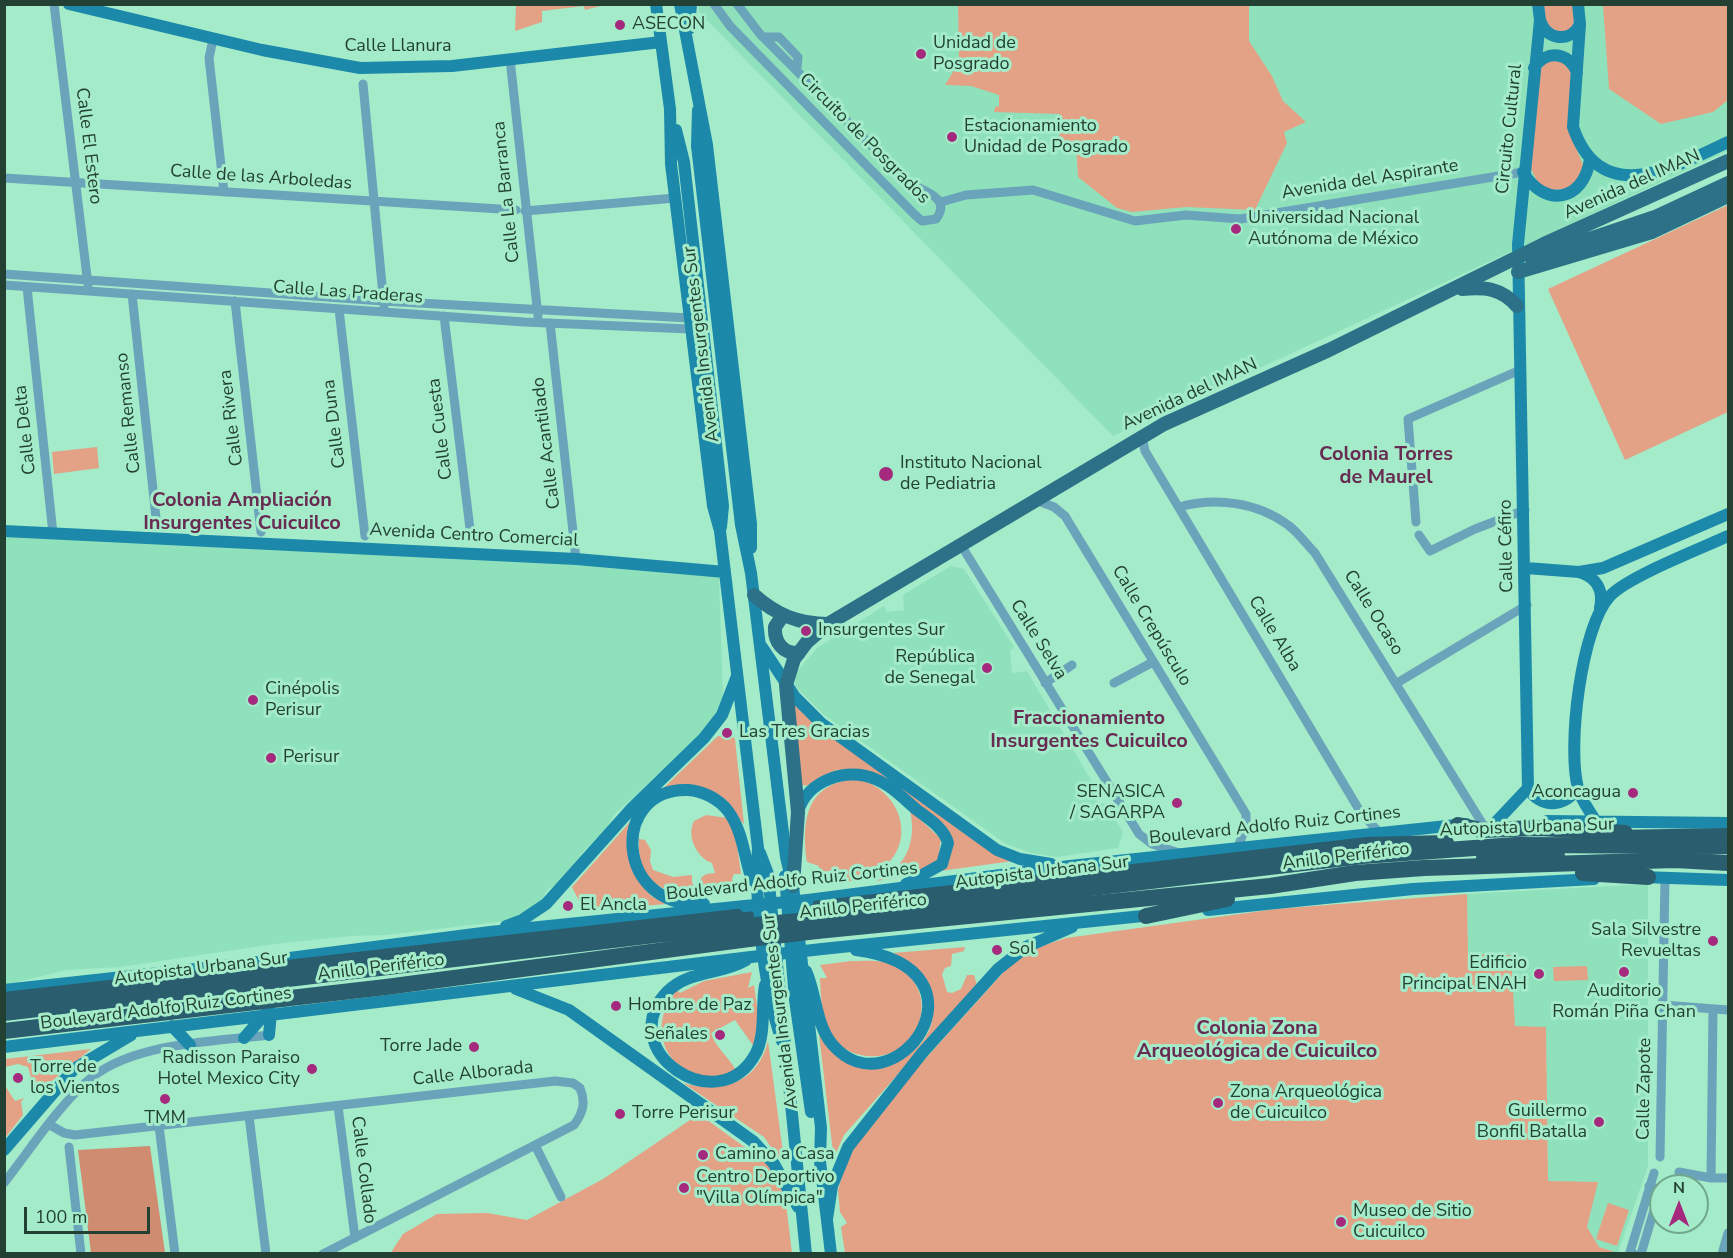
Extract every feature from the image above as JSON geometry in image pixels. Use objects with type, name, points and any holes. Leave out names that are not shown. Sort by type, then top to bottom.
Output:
[{"type":"highway","points":[[1458,825],[1481,830],[1540,828],[1634,833],[1653,837]]},
{"type":"highway","name":"Anillo Periférico","points":[[4,1000],[617,930],[745,910],[811,905],[1367,845],[1728,835]]},
{"type":"highway","name":"Autopista Urbana Sur","points":[[4,1013],[655,935],[879,913],[1363,856],[1516,845],[1728,846]]},
{"type":"highway","name":"Autopista Urbana Sur","points":[[4,1020],[659,941],[1435,859],[1602,855],[1728,856]]},
{"type":"highway","name":"Anillo Periférico","points":[[4,1030],[444,980],[816,931],[1269,886],[1354,873],[1675,860],[1728,863]]},
{"type":"highway","points":[[1466,867],[1656,877]]},
{"type":"highway","points":[[1146,916],[1354,873]]},
{"type":"highway","points":[[468,936],[517,936],[617,930]]},
{"type":"highway","points":[[91,990],[251,963]]},
{"type":"highway","points":[[360,1003],[383,994],[433,985],[444,980]]},
{"type":"main road","name":"Calle Llanura","points":[[69,4],[213,39],[328,64],[360,68],[436,67],[661,42]]},
{"type":"main road","name":"Avenida Insurgentes Sur","points":[[656,4],[670,109],[671,164],[712,506],[720,531],[758,848],[756,891],[767,975],[775,1020],[782,1041]]},
{"type":"main road","name":"Avenida Insurgentes Sur","points":[[680,4],[688,39],[698,110],[707,145],[751,524],[754,595],[786,857],[793,886],[821,1128],[820,1160]]},
{"type":"main road","points":[[688,39],[691,4]]},
{"type":"main road","name":"Circuito Cultural","points":[[1518,257],[1523,172],[1540,21],[1538,4]]},
{"type":"main road","points":[[1578,4],[1580,24],[1574,127],[1578,140],[1590,159],[1612,172],[1629,176],[1645,176],[1676,167],[1728,142]]},
{"type":"main road","points":[[1540,21],[1547,33],[1561,37],[1575,32],[1580,24]]},
{"type":"main road","points":[[1533,69],[1544,58],[1559,55],[1571,62],[1578,74]]},
{"type":"main road","name":"Avenida Insurgentes Sur","points":[[670,109],[684,162],[723,506],[720,531]]},
{"type":"main road","points":[[1523,172],[1528,181],[1541,191],[1551,195],[1566,195],[1576,191],[1583,182],[1590,159]]},
{"type":"main road","name":"Avenida del IMAN","points":[[793,886],[798,812],[785,700],[786,685],[788,671],[799,652],[828,624],[1136,439],[1456,290],[1518,257],[1728,161]]},
{"type":"main road","name":"Avenida del IMAN","points":[[1518,257],[1545,254],[1655,217],[1728,183]]},
{"type":"main road","points":[[1518,272],[1652,232],[1728,196]]},
{"type":"main road","name":"Calle Céfiro","points":[[1518,257],[1527,605],[1528,788]]},
{"type":"main road","points":[[1456,290],[1494,289],[1510,298],[1518,306]]},
{"type":"main road","points":[[1526,568],[1579,572],[1603,568],[1728,514]]},
{"type":"main road","points":[[1699,527],[1700,540],[1711,544]]},
{"type":"main road","name":"Avenida Centro Comercial","points":[[4,531],[576,559],[725,572]]},
{"type":"main road","points":[[1681,535],[1690,540],[1688,554]]},
{"type":"main road","points":[[1600,609],[1620,587],[1728,536]]},
{"type":"main road","points":[[1579,572],[1592,578],[1602,594],[1580,685],[1574,736],[1578,787],[1595,820]]},
{"type":"main road","points":[[754,595],[768,608],[783,615],[807,624],[828,624]]},
{"type":"main road","points":[[783,615],[775,627],[778,642],[787,651],[799,652]]},
{"type":"main road","points":[[760,645],[786,685],[821,723],[998,850],[1020,859],[1070,866]]},
{"type":"main road","points":[[490,932],[535,912],[559,891],[632,808],[704,738],[722,715],[737,675]]},
{"type":"main road","points":[[798,812],[807,794],[819,784],[839,776],[858,775],[882,782],[939,828],[948,843],[942,864],[921,878],[887,891]]},
{"type":"main road","points":[[1496,822],[1528,788],[1539,800],[1554,804],[1566,800],[1578,787]]},
{"type":"main road","points":[[745,910],[728,903],[682,903],[648,885],[636,866],[633,853],[634,831],[641,814],[654,800],[671,792],[691,790],[716,800],[730,814],[739,832],[756,891]]},
{"type":"main road","name":"Boulevard Adolfo Ruiz Cortines","points":[[811,905],[887,891],[1070,866],[1379,832],[1496,822],[1595,820],[1728,823]]},
{"type":"main road","name":"Avenida Insurgentes Sur","points":[[758,848],[768,874],[783,1019],[782,1041],[806,1254]]},
{"type":"main road","name":"Avenida Insurgentes Sur","points":[[786,857],[785,887],[795,1000],[813,1128],[820,1160],[831,1254]]},
{"type":"main road","name":"Boulevard Adolfo Ruiz Cortines","points":[[4,1047],[360,1003],[509,988],[751,957],[1413,888],[1656,877],[1728,880]]},
{"type":"main road","name":"Boulevard Adolfo Ruiz Cortines","points":[[4,990],[251,963],[490,932],[745,910]]},
{"type":"main road","points":[[827,1219],[832,1186],[848,1147],[923,1052],[998,969],[1026,947],[1082,922]]},
{"type":"main road","points":[[802,960],[815,990],[824,1029],[834,1046],[852,1058],[868,1062],[883,1061],[901,1054],[912,1046],[924,1030],[927,1002],[921,981],[911,968],[895,958],[837,948]]},
{"type":"main road","points":[[751,957],[732,968],[682,981],[665,994],[656,1006],[652,1026],[656,1045],[665,1060],[679,1073],[707,1082],[723,1079],[742,1069],[756,1053],[767,975]]},
{"type":"main road","points":[[509,988],[569,1010],[754,1142],[774,1164],[802,1215]]},
{"type":"main road","points":[[268,1014],[269,1035]]},
{"type":"main road","points":[[244,1038],[268,1014]]},
{"type":"main road","points":[[172,1026],[190,1045]]},
{"type":"main road","points":[[4,1150],[74,1070],[108,1046],[140,1030]]},
{"type":"street","name":"Calle El Estero","points":[[54,4],[89,291]]},
{"type":"street","name":"Circuito de Posgrados","points":[[714,4],[765,62],[922,220],[936,219],[941,209],[941,202],[936,196],[909,183],[755,29],[737,4]]},
{"type":"street","points":[[740,36],[751,39],[755,35],[755,29]]},
{"type":"street","points":[[763,37],[779,38],[798,57],[796,68]]},
{"type":"street","points":[[213,39],[209,58],[224,192]]},
{"type":"street","points":[[765,62],[766,52],[775,48]]},
{"type":"street","name":"Calle La Barranca","points":[[510,59],[521,211],[539,322]]},
{"type":"street","points":[[363,84],[384,312]]},
{"type":"street","points":[[861,159],[871,157],[873,146]]},
{"type":"street","points":[[880,179],[882,168],[892,166]]},
{"type":"street","name":"Avenida del Aspirante","points":[[941,202],[966,195],[1033,190],[1135,221],[1186,215],[1240,219],[1523,172]]},
{"type":"street","name":"Calle de las Arboledas","points":[[4,178],[521,211],[675,198]]},
{"type":"street","name":"Calle Las Praderas","points":[[4,274],[537,310],[690,323]]},
{"type":"street","name":"Calle Las Praderas","points":[[4,285],[550,323],[690,323]]},
{"type":"street","name":"Calle Delta","points":[[27,287],[52,534]]},
{"type":"street","name":"Calle Remanso","points":[[132,294],[158,527]]},
{"type":"street","name":"Calle Rivera","points":[[235,302],[261,532]]},
{"type":"street","name":"Calle Duna","points":[[339,309],[365,536]]},
{"type":"street","name":"Calle Cuesta","points":[[444,316],[471,537]]},
{"type":"street","name":"Calle Acantilado","points":[[550,323],[576,559]]},
{"type":"street","points":[[1416,522],[1408,419],[1520,370]]},
{"type":"street","name":"Calle Alba","points":[[1136,439],[1361,813],[1379,832]]},
{"type":"street","name":"Calle Crepúsculo","points":[[1036,500],[1054,507],[1065,516],[1246,814],[1246,826],[1238,847]]},
{"type":"street","name":"Calle Ocaso","points":[[1179,507],[1201,501],[1221,501],[1246,506],[1290,526],[1315,553],[1482,823]]},
{"type":"street","points":[[1419,535],[1430,550],[1524,510]]},
{"type":"street","name":"Calle Selva","points":[[961,545],[1140,834],[1158,847],[1181,854]]},
{"type":"street","points":[[1397,683],[1527,605]]},
{"type":"street","points":[[1114,683],[1153,662]]},
{"type":"street","points":[[1045,683],[1072,665]]},
{"type":"street","name":"Calle Zapote","points":[[1656,877],[1662,1005],[1660,1157]]},
{"type":"street","points":[[1662,1005],[1728,1010]]},
{"type":"street","points":[[1711,1178],[1713,1009]]},
{"type":"street","points":[[4,1183],[87,1082],[105,1069],[142,1052],[269,1035]]},
{"type":"street","name":"Calle Alborada","points":[[50,1125],[64,1133],[75,1135],[555,1081],[573,1083],[583,1096],[580,1116],[574,1125],[323,1254]]},
{"type":"street","name":"Calle Collado","points":[[338,1106],[355,1238]]},
{"type":"street","points":[[249,1116],[266,1254]]},
{"type":"street","points":[[159,1126],[175,1254]]},
{"type":"street","points":[[535,1145],[561,1197]]},
{"type":"street","points":[[69,1147],[81,1254]]},
{"type":"street","points":[[1679,1172],[1711,1178],[1728,1178]]},
{"type":"street","points":[[1634,1254],[1630,1252],[1649,1189]]},
{"type":"street","points":[[1641,1254],[1649,1227]]},
{"type":"street","points":[[1722,1254],[1728,1233]]},
{"type":"shaded area","points":[[516,4],[604,5],[585,10],[584,6],[542,11],[542,22],[515,31]]},
{"type":"shaded area","name":"Universidad Nacional Autónoma de México","points":[[699,5],[1728,5],[1728,151],[1113,436],[699,12]]},
{"type":"shaded area","points":[[958,5],[1249,5],[1249,41],[1272,76],[1283,101],[1306,122],[1284,132],[1287,143],[1255,210],[1186,207],[1132,212],[1117,208],[1078,177],[1076,147],[1059,146],[1060,114],[994,112],[995,107],[999,106],[999,95],[971,86],[945,85],[959,62]]},
{"type":"shaded area","points":[[1542,5],[1574,5],[1574,20],[1570,30],[1561,32],[1546,25]]},
{"type":"shaded area","points":[[1603,5],[1728,5],[1728,100],[1713,112],[1661,124],[1609,89]]},
{"type":"shaded area","points":[[1548,59],[1562,61],[1572,68],[1568,128],[1585,170],[1571,189],[1545,190],[1538,183],[1528,163],[1538,73]]},
{"type":"shaded area","points":[[1728,205],[1728,412],[1625,460],[1548,289]]},
{"type":"shaded area","points":[[97,447],[99,468],[54,474],[52,452]]},
{"type":"shaded area","points":[[4,535],[516,560],[719,577],[723,697],[712,724],[614,815],[606,829],[581,854],[576,866],[563,881],[548,889],[540,903],[506,921],[386,935],[351,936],[275,944],[120,967],[67,970],[5,985]]},
{"type":"shaded area","points":[[951,566],[964,569],[1014,647],[1010,651],[1012,673],[1027,671],[1095,787],[1097,804],[1104,803],[1123,832],[1118,848],[1057,857],[1031,853],[1006,844],[823,714],[795,686],[796,673],[817,648],[884,606],[887,612],[904,610],[903,595]]},
{"type":"shaded area","points":[[793,701],[1013,861],[940,871],[952,851],[950,838],[860,770],[837,770],[820,777],[811,786],[802,785]]},
{"type":"shaded area","points":[[718,736],[735,739],[744,824],[709,790],[651,800]]},
{"type":"shaded area","points":[[858,779],[875,786],[887,796],[896,809],[901,824],[901,838],[896,853],[886,865],[865,878],[816,884],[819,866],[807,862],[805,846],[805,831],[811,806],[818,795],[828,787]]},
{"type":"shaded area","points":[[910,810],[941,839],[938,860],[910,876],[876,881],[895,869],[907,853],[912,833]]},
{"type":"shaded area","points":[[638,813],[633,869],[651,896],[666,904],[584,911],[572,887]]},
{"type":"shaded area","points":[[706,815],[728,818],[736,838],[741,874],[734,874],[732,879],[739,892],[687,895],[657,885],[647,874],[640,859],[639,839],[645,840],[651,850],[650,861],[653,870],[673,877],[692,875],[692,883],[696,888],[702,885],[701,878],[706,874],[715,873],[712,863],[702,856],[692,840],[694,821]]},
{"type":"shaded area","points":[[1648,884],[1648,1166],[1618,1253],[1599,1247],[1587,1227],[1548,1182],[1546,1027],[1515,1027],[1468,955],[1467,894]]},
{"type":"shaded area","name":"Zona Arqueológica de Cuicuilco","points":[[1467,894],[1468,954],[1511,955],[1515,1026],[1546,1027],[1548,1181],[1598,1182],[1587,1227],[1599,1247],[1618,1253],[845,1253],[841,1227],[847,1223],[840,1212],[838,1190],[848,1155],[917,1068],[1010,965],[1030,950],[1066,938],[1276,909]]},
{"type":"shaded area","points":[[965,947],[964,951],[952,954],[951,966],[945,968],[942,974],[947,992],[952,993],[961,989],[967,975],[974,975],[977,985],[844,1135],[836,1153],[833,1152],[818,1026],[834,1051],[849,1063],[887,1064],[903,1058],[916,1049],[926,1036],[932,1022],[934,1007],[930,991],[919,971],[893,953]]},
{"type":"shaded area","points":[[851,961],[878,961],[893,965],[910,977],[919,993],[922,1010],[918,1026],[908,1040],[895,1051],[877,1056],[857,1054],[834,1040],[826,1026],[820,978],[827,978],[820,965]]},
{"type":"shaded area","points":[[1587,966],[1588,980],[1554,981],[1553,967]]},
{"type":"shaded area","points":[[752,972],[748,988],[754,985],[758,1013],[755,1048],[735,1020],[711,1033],[715,1043],[735,1069],[719,1077],[702,1077],[687,1071],[674,1061],[665,1046],[662,1029],[665,1010],[677,990],[680,993],[704,981]]},
{"type":"shaded area","points":[[768,1041],[784,1160],[780,1160],[764,1137],[683,1083],[711,1087],[736,1082],[756,1067]]},
{"type":"shaded area","points":[[91,1049],[47,1085],[36,1084],[32,1089],[33,1084],[28,1067],[18,1064],[5,1067],[5,1059]]},
{"type":"shaded area","points":[[4,1084],[15,1101],[24,1098],[21,1102],[23,1115],[5,1138]]},
{"type":"shaded area","name":"Centro Deportivo \"Villa Olímpica\"","points":[[699,1114],[768,1164],[785,1196],[792,1253],[390,1254],[403,1234],[437,1214],[487,1213],[527,1220],[603,1179]]},
{"type":"shaded area","points":[[150,1146],[165,1253],[91,1253],[78,1150]]},
{"type":"shaded area","points":[[1608,1203],[1629,1210],[1617,1246],[1596,1239]]},
{"type":"place","name":"ASECON","points":[[620,25]]},
{"type":"place","name":"Unidad de Posgrado","points":[[921,54]]},
{"type":"place","name":"Estacionamiento Unidad de Posgrado","points":[[952,137]]},
{"type":"place","name":"Universidad Nacional Autónoma de México","points":[[1236,229]]},
{"type":"place","name":"Instituto Nacional de Pediatria","points":[[886,474]]},
{"type":"place","name":"Insurgentes Sur","points":[[806,631]]},
{"type":"place","name":"República de Senegal","points":[[987,668]]},
{"type":"place","name":"Cinépolis Perisur","points":[[253,700]]},
{"type":"place","name":"Las Tres Gracias","points":[[727,733]]},
{"type":"place","name":"Perisur","points":[[271,758]]},
{"type":"place","name":"Aconcagua","points":[[1633,793]]},
{"type":"place","name":"SENASICA / SAGARPA","points":[[1177,803]]},
{"type":"place","name":"El Ancla","points":[[568,906]]},
{"type":"place","name":"Sala Silvestre Revueltas","points":[[1713,941]]},
{"type":"place","name":"Sol","points":[[997,950]]},
{"type":"place","name":"Auditorio Román Piña Chan","points":[[1624,972]]},
{"type":"place","name":"Edificio Principal ENAH","points":[[1539,974]]},
{"type":"place","name":"Hombre de Paz","points":[[616,1006]]},
{"type":"place","name":"Señales","points":[[720,1035]]},
{"type":"place","name":"Torre Jade","points":[[474,1047]]},
{"type":"place","name":"Radisson Paraiso Hotel Mexico City","points":[[312,1069]]},
{"type":"place","name":"Torre de los Vientos","points":[[18,1078]]},
{"type":"place","name":"TMM","points":[[165,1099]]},
{"type":"place","name":"Zona Arqueológica de Cuicuilco","points":[[1218,1103]]},
{"type":"place","name":"Torre Perisur","points":[[620,1114]]},
{"type":"place","name":"Guillermo Bonfil Batalla","points":[[1599,1122]]},
{"type":"place","name":"Camino a Casa","points":[[703,1155]]},
{"type":"place","name":"Centro Deportivo \"Villa Olímpica\"","points":[[684,1188]]},
{"type":"place","name":"Museo de Sitio Cuicuilco","points":[[1341,1222]]},
{"type":"district","name":"Colonia Torres de Maurel","points":[[1386,466]]},
{"type":"district","name":"Colonia Ampliación Insurgentes Cuicuilco","points":[[242,512]]},
{"type":"district","name":"Fraccionamiento Insurgentes Cuicuilco","points":[[1089,730]]},
{"type":"district","name":"Colonia Zona Arqueológica de Cuicuilco","points":[[1257,1040]]}]
